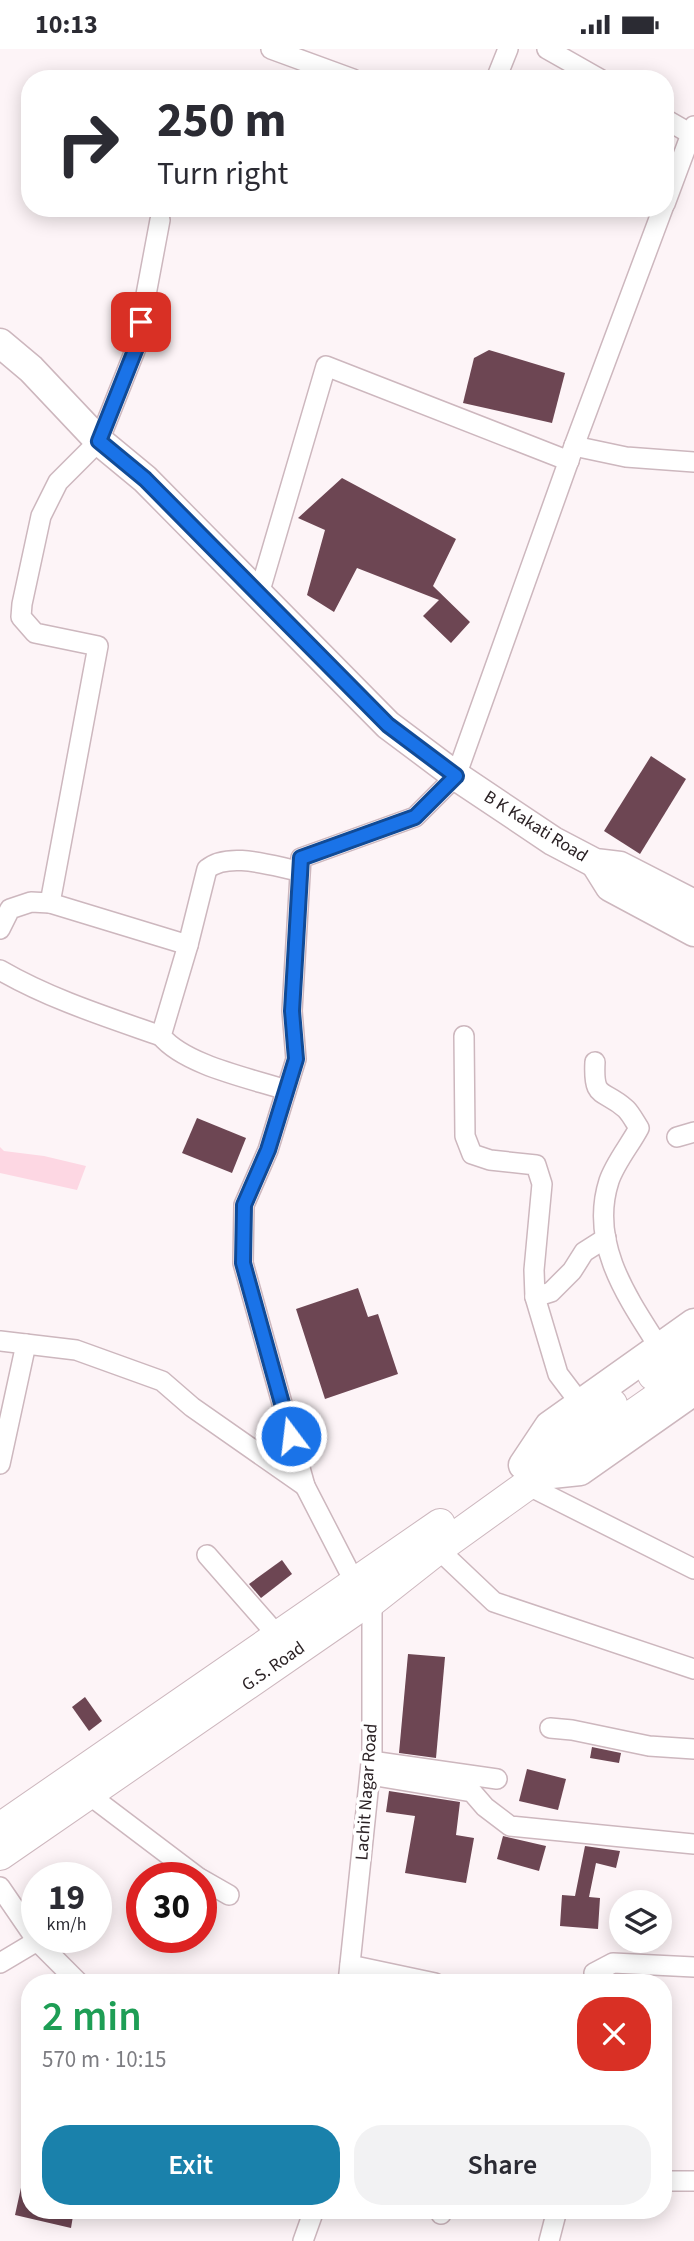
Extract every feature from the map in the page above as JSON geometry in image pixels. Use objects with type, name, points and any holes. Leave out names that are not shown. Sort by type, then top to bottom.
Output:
[{"type":"main road","name":"B K Kakati Road","points":[[0,343],[31,369],[99,441],[145,479],[388,725],[456,776],[553,841],[596,863],[621,866],[694,904]]},
{"type":"main road","points":[[596,863],[610,887],[694,932]]},
{"type":"main road","points":[[530,1476],[549,1426],[694,1324]]},
{"type":"main road","points":[[530,1476],[694,1346]]},
{"type":"main road","points":[[570,1446],[694,1372]]},
{"type":"main road","points":[[530,1476],[580,1471],[694,1391]]},
{"type":"main road","name":"G.S. Road","points":[[0,1828],[278,1636],[364,1592],[438,1549],[530,1476]]},
{"type":"main road","name":"G.S. Road","points":[[0,1855],[347,1615],[364,1592],[530,1476]]},
{"type":"street","points":[[271,49],[328,70]]},
{"type":"street","points":[[500,70],[508,49]]},
{"type":"street","points":[[547,49],[584,70]]},
{"type":"street","points":[[674,123],[692,130],[674,179]]},
{"type":"street","points":[[364,1592],[305,1486],[243,1263],[244,1205],[268,1150],[296,1059],[292,1011],[301,858],[415,817],[456,776],[660,217]]},
{"type":"street","points":[[50,903],[98,646],[36,633],[21,617],[22,604],[41,516],[58,482],[99,441],[136,348],[160,221]]},
{"type":"street","points":[[259,594],[326,366],[572,453],[694,462]]},
{"type":"street","points":[[161,1036],[207,869],[215,862],[229,859],[299,870]]},
{"type":"street","points":[[0,929],[10,909],[31,902],[50,903],[188,945]]},
{"type":"street","points":[[0,970],[45,993],[161,1036],[168,1045],[190,1058],[286,1090]]},
{"type":"street","points":[[464,1036],[465,1136],[472,1154],[489,1160],[536,1165],[542,1184],[534,1270],[536,1297],[558,1374],[580,1403]]},
{"type":"street","points":[[594,1062],[594,1083],[599,1091],[627,1110],[639,1128],[610,1180],[603,1225],[613,1270],[659,1347]]},
{"type":"street","points":[[536,1297],[551,1292],[572,1271],[584,1252],[606,1238]]},
{"type":"street","points":[[0,1341],[76,1350],[162,1381],[192,1407],[305,1486]]},
{"type":"street","points":[[0,1464],[26,1344]]},
{"type":"street","points":[[530,1476],[694,1569]]},
{"type":"street","points":[[438,1549],[494,1602],[694,1669]]},
{"type":"street","points":[[207,1555],[278,1636]]},
{"type":"street","name":"Lachit Nagar Road","points":[[349,1974],[370,1768],[364,1592]]},
{"type":"street","points":[[550,1728],[649,1746],[694,1749]]},
{"type":"street","points":[[370,1768],[497,1779]]},
{"type":"street","points":[[370,1768],[472,1792],[485,1807],[510,1826],[694,1845]]},
{"type":"street","points":[[88,1794],[179,1862]]},
{"type":"street","points":[[0,1887],[21,1918]]},
{"type":"street","points":[[217,1888],[229,1895]]},
{"type":"street","points":[[0,1963],[21,1951]]},
{"type":"street","points":[[49,1953],[70,1974]]},
{"type":"street","points":[[594,1973],[613,1963],[694,1967]]},
{"type":"street","points":[[672,2181],[694,2181]]},
{"type":"street","points":[[303,2241],[311,2219]]},
{"type":"street","points":[[549,2241],[555,2219]]},
{"type":"shaded area","points":[[0,1147],[4,1151],[44,1156],[86,1166],[77,1190],[0,1173]]},
{"type":"building","points":[[489,350],[565,373],[552,423],[463,403],[474,358]]},
{"type":"building","points":[[342,478],[456,539],[433,586],[470,622],[451,643],[423,616],[439,600],[357,568],[334,612],[307,595],[325,530],[298,518]]},
{"type":"building","points":[[651,756],[686,779],[640,854],[604,831]]},
{"type":"building","points":[[197,1118],[246,1138],[232,1173],[182,1153]]},
{"type":"building","points":[[358,1288],[368,1317],[378,1314],[398,1374],[325,1399],[296,1309]]},
{"type":"building","points":[[282,1560],[292,1574],[261,1598],[249,1584]]},
{"type":"building","points":[[408,1654],[445,1657],[436,1758],[399,1753]]},
{"type":"building","points":[[85,1697],[102,1721],[89,1731],[72,1707]]},
{"type":"building","points":[[592,1747],[621,1753],[619,1763],[590,1758]]},
{"type":"building","points":[[527,1769],[566,1779],[558,1810],[519,1801]]},
{"type":"building","points":[[389,1791],[460,1802],[456,1835],[474,1838],[466,1883],[405,1873],[415,1816],[386,1812]]},
{"type":"building","points":[[503,1836],[546,1846],[539,1871],[497,1859]]},
{"type":"building","points":[[585,1846],[620,1851],[616,1868],[596,1863],[589,1897],[600,1898],[598,1929],[560,1926],[562,1895],[575,1896]]},
{"type":"building","points":[[21,2188],[21,2216],[15,2215]]},
{"type":"building","points":[[32,2219],[72,2219],[71,2228]]},
{"type":"route","points":[[141,322],[136,348],[99,441],[145,479],[388,725],[456,776],[415,817],[301,858],[292,1011],[296,1059],[268,1150],[244,1205],[243,1263],[291,1436]]}]
